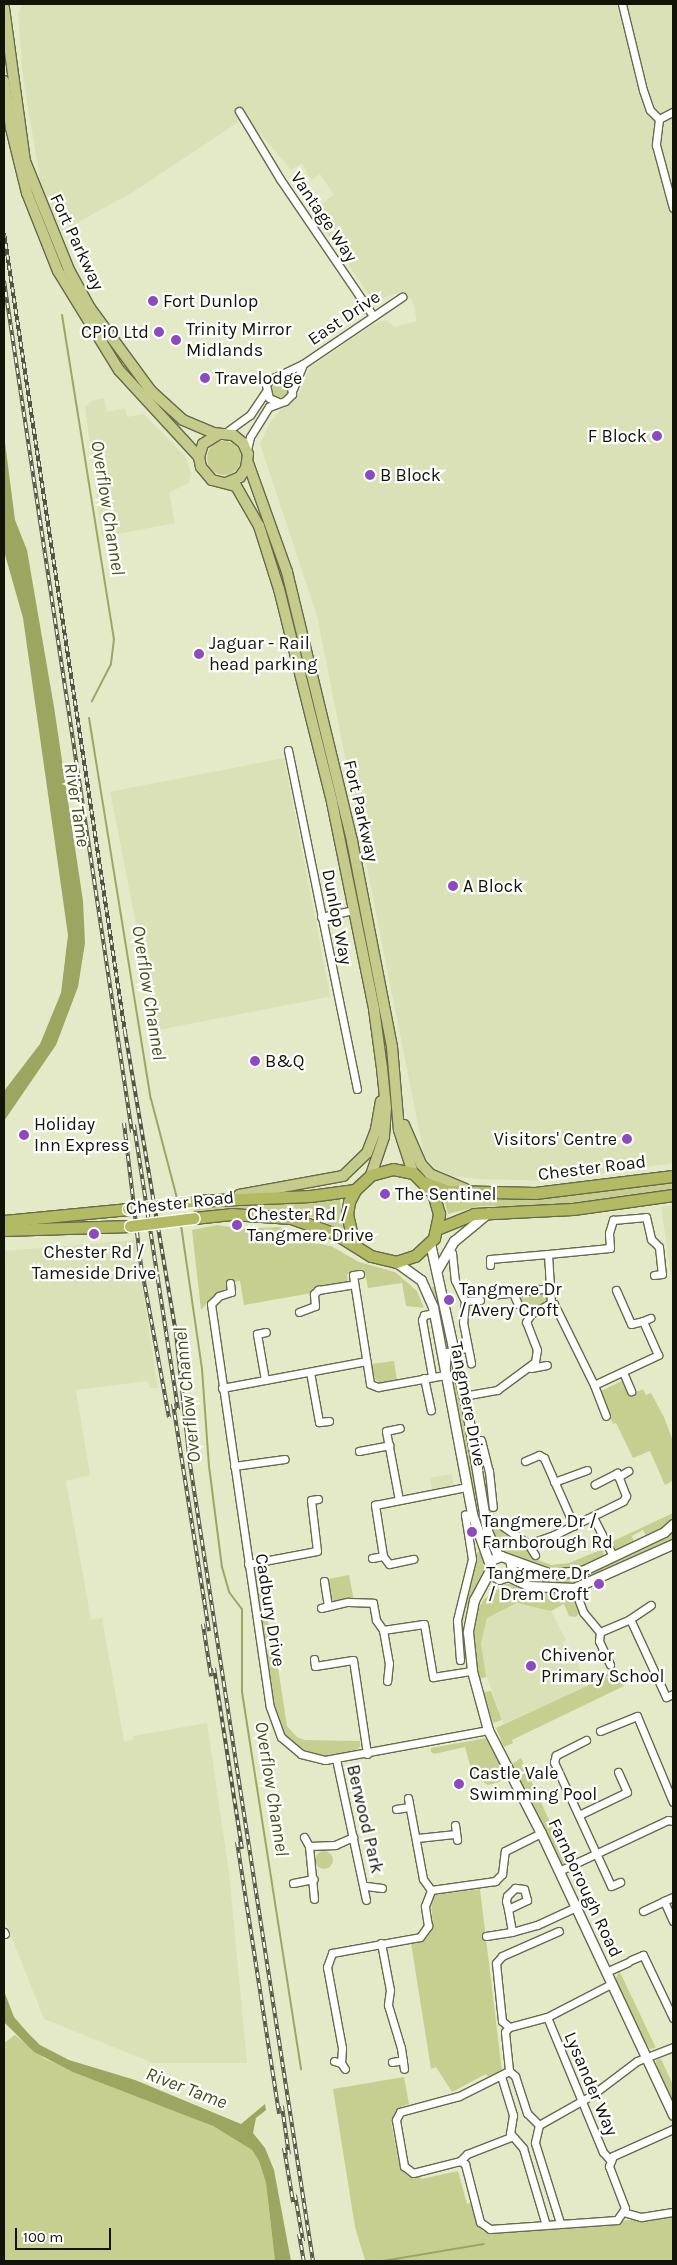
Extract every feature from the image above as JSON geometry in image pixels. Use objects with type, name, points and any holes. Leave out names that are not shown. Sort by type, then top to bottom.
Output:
[{"type":"highway","points":[[392,1169],[413,1173],[426,1183],[438,1205],[437,1229],[430,1243],[415,1256],[396,1262],[371,1256],[354,1244],[347,1214],[355,1190],[371,1175],[392,1169]]},
{"type":"highway","name":"Chester Road","points":[[426,1183],[448,1191],[534,1193],[672,1176]]},
{"type":"highway","name":"Chester Road","points":[[4,1221],[192,1201],[310,1196],[355,1190]]},
{"type":"highway","name":"Chester Road","points":[[437,1229],[464,1217],[489,1212],[573,1209],[673,1195]]},
{"type":"highway","name":"Chester Road","points":[[4,1230],[130,1226],[231,1214],[291,1218],[354,1244]]},
{"type":"main road","name":"Fort Parkway","points":[[4,8],[26,161],[69,270],[101,323],[151,391],[183,420],[240,440],[247,450],[248,463],[284,564],[309,658],[352,841],[392,1047],[399,1130],[413,1173]]},
{"type":"main road","name":"Fort Parkway","points":[[4,81],[11,128],[26,193],[58,271],[119,370],[199,457],[205,474],[216,481],[236,486],[253,513],[270,556],[332,802],[354,910],[382,1068],[386,1108],[384,1137],[371,1175]]},
{"type":"main road","points":[[199,457],[203,444],[222,433]]},
{"type":"main road","points":[[226,482],[240,476],[248,463]]},
{"type":"main road","points":[[392,1047],[405,1129],[420,1164],[440,1181],[476,1192]]},
{"type":"main road","points":[[218,1199],[334,1180],[358,1165],[367,1153],[376,1129],[382,1068]]},
{"type":"street","points":[[622,4],[643,90],[650,110],[659,120],[656,145],[673,208]]},
{"type":"street","name":"Vantage Way","points":[[239,111],[251,133],[373,316]]},
{"type":"street","points":[[659,120],[673,112]]},
{"type":"street","name":"East Drive","points":[[280,375],[303,364],[402,298]]},
{"type":"street","name":"East Drive","points":[[293,391],[303,364]]},
{"type":"street","points":[[222,433],[243,422],[266,391],[270,378],[280,375],[290,380],[293,391],[288,399],[278,402],[262,416],[250,437],[247,450]]},
{"type":"street","points":[[266,391],[272,400],[278,402]]},
{"type":"street","name":"Dunlop Way","points":[[288,750],[356,1089]]},
{"type":"street","points":[[321,917],[354,910]]},
{"type":"street","points":[[437,1270],[454,1241],[489,1212]]},
{"type":"street","points":[[490,1265],[490,1258],[610,1248],[609,1232],[613,1220],[646,1217],[651,1239],[658,1247],[662,1274],[654,1275]]},
{"type":"street","name":"Tangmere Drive","points":[[430,1243],[454,1350],[487,1531],[498,1556]]},
{"type":"street","points":[[452,1253],[455,1280],[465,1301],[463,1322],[466,1348],[471,1363]]},
{"type":"street","points":[[548,1254],[551,1303]]},
{"type":"street","name":"Tangmere Drive","points":[[396,1262],[421,1280],[434,1313],[472,1514],[490,1567]]},
{"type":"street","points":[[360,1274],[353,1275],[370,1384],[375,1387],[445,1375],[447,1352],[466,1348]]},
{"type":"street","name":"Cadbury Drive","points":[[230,1283],[232,1292],[220,1296],[211,1304],[270,1707],[276,1727],[283,1740],[301,1754],[336,1759],[488,1730]]},
{"type":"street","points":[[299,1312],[315,1306],[314,1294],[318,1290],[354,1284]]},
{"type":"street","points":[[491,1294],[551,1290]]},
{"type":"street","points":[[594,1385],[658,1355],[646,1319],[631,1324],[616,1290]]},
{"type":"street","points":[[512,1292],[518,1304]]},
{"type":"street","points":[[465,1301],[480,1300]]},
{"type":"street","points":[[531,1368],[537,1350],[526,1327],[527,1318],[551,1303]]},
{"type":"street","points":[[551,1303],[554,1304],[594,1385],[606,1416]]},
{"type":"street","points":[[431,1410],[422,1320],[424,1314],[434,1313]]},
{"type":"street","points":[[265,1380],[258,1334],[266,1332]]},
{"type":"street","points":[[222,1388],[366,1361]]},
{"type":"street","points":[[463,1396],[498,1390],[531,1368],[547,1365]]},
{"type":"street","points":[[310,1372],[319,1422],[329,1421]]},
{"type":"street","points":[[623,1372],[631,1391]]},
{"type":"street","points":[[399,1500],[386,1431],[400,1428]]},
{"type":"street","points":[[481,1440],[489,1471],[493,1507]]},
{"type":"street","points":[[359,1451],[389,1445]]},
{"type":"street","points":[[525,1461],[539,1455],[544,1458],[574,1526]]},
{"type":"street","points":[[234,1466],[285,1458]]},
{"type":"street","points":[[554,1482],[587,1470]]},
{"type":"street","points":[[476,1474],[489,1471]]},
{"type":"street","points":[[618,1477],[628,1471]]},
{"type":"street","points":[[528,1544],[574,1526],[624,1501],[626,1496],[617,1473],[594,1484]]},
{"type":"street","points":[[414,1559],[389,1564],[383,1556],[374,1505],[467,1488]]},
{"type":"street","points":[[248,1564],[317,1550],[310,1500],[318,1499]]},
{"type":"street","points":[[460,1660],[457,1643],[458,1620],[472,1559],[465,1515],[472,1514]]},
{"type":"street","points":[[593,1516],[613,1556]]},
{"type":"street","points":[[496,1578],[490,1567],[498,1556],[558,1575],[582,1571],[664,1532],[673,1524]]},
{"type":"street","points":[[501,1525],[528,1544],[535,1555]]},
{"type":"street","points":[[470,1613],[496,1578],[508,1576],[529,1586],[574,1588],[673,1544]]},
{"type":"street","points":[[372,1558],[383,1556]]},
{"type":"street","points":[[508,1576],[512,1569],[510,1560]]},
{"type":"street","name":"Farnborough Road","points":[[490,1567],[470,1613],[468,1644],[472,1671],[488,1730],[541,1833],[673,2115]]},
{"type":"street","points":[[324,1581],[325,1607],[373,1603],[376,1620],[383,1630],[389,1663],[387,1681]]},
{"type":"street","points":[[574,1588],[583,1612],[600,1632],[599,1641],[610,1666]]},
{"type":"street","points":[[600,1632],[630,1619],[651,1605]]},
{"type":"street","points":[[630,1619],[670,1695]]},
{"type":"street","points":[[383,1630],[424,1624],[433,1678],[472,1671]]},
{"type":"street","points":[[457,1643],[468,1644]]},
{"type":"street","points":[[314,1659],[315,1666],[353,1660],[367,1754]]},
{"type":"street","points":[[600,1731],[637,1716],[673,1802]]},
{"type":"street","points":[[586,1740],[556,1755],[554,1762],[611,1886],[620,1882]]},
{"type":"street","name":"Berwood Park","points":[[336,1759],[366,1886],[366,1900]]},
{"type":"street","points":[[579,1815],[627,1792],[618,1772]]},
{"type":"street","points":[[408,1798],[417,1838],[423,1879],[431,1890]]},
{"type":"street","points":[[396,1809],[409,1807]]},
{"type":"street","points":[[558,1871],[668,1820],[673,1821]]},
{"type":"street","points":[[417,1838],[455,1837],[454,1825]]},
{"type":"street","points":[[431,1890],[495,1881],[502,1874],[505,1851],[541,1833]]},
{"type":"street","points":[[304,1837],[309,1846],[314,1879],[314,1898]]},
{"type":"street","points":[[309,1846],[335,1845],[353,1837]]},
{"type":"street","points":[[293,1883],[314,1879]]},
{"type":"street","name":"Berwood Park","points":[[366,1886],[382,1888]]},
{"type":"street","points":[[340,2064],[342,2048],[331,1999],[328,1958],[339,1949],[420,1936],[426,1932],[426,1901],[431,1890]]},
{"type":"street","points":[[643,1911],[673,1897]]},
{"type":"street","points":[[664,1902],[673,1921]]},
{"type":"street","points":[[486,1936],[512,1932],[537,1925],[576,1907]]},
{"type":"street","points":[[508,1909],[512,1932]]},
{"type":"street","points":[[537,1925],[543,1938]]},
{"type":"street","points":[[509,2027],[502,2021],[496,1963],[502,1956],[559,1931]]},
{"type":"street","points":[[381,1943],[390,1990],[388,2005],[404,2069]]},
{"type":"street","points":[[606,1972],[643,1955],[673,2018]]},
{"type":"street","points":[[539,2125],[527,2113],[515,2076],[509,2071],[505,2032],[509,2027],[547,2017],[611,1984]]},
{"type":"street","name":"Lysander Way","points":[[547,2017],[603,2152],[610,2161],[609,2166],[623,2200],[623,2212]]},
{"type":"street","points":[[560,2223],[535,2143],[539,2125],[582,2100],[646,2056],[673,2048]]},
{"type":"street","points":[[392,2062],[403,2060]]},
{"type":"street","points":[[509,2071],[459,2096],[403,2110],[398,2115],[401,2152],[409,2172],[460,2161],[467,2154],[511,2137]]},
{"type":"street","points":[[501,2076],[513,2115],[511,2137]]},
{"type":"street","points":[[610,2161],[613,2156],[673,2129]]},
{"type":"street","points":[[511,2137],[523,2148],[546,2225]]},
{"type":"street","points":[[460,2161],[468,2168],[483,2226],[499,2229],[616,2220],[623,2212],[642,2218],[673,2212]]},
{"type":"shaded area","points":[[22,4],[673,4],[673,1163],[550,1181],[480,1179],[452,1176],[434,1168],[424,1155],[317,616],[260,444],[269,424],[281,409],[298,396],[310,368],[374,323],[387,320],[394,327],[417,321],[412,299],[395,294],[373,301],[316,217],[318,206],[334,195],[320,174],[311,180],[302,163],[291,170],[246,117],[133,192],[62,231],[41,186],[23,77],[18,15]]},
{"type":"shaded area","points":[[275,380],[283,380],[288,385],[286,396],[275,398],[270,393],[270,385]]},
{"type":"shaded area","points":[[104,398],[107,412],[125,408],[127,417],[144,414],[185,456],[191,472],[189,483],[169,493],[175,523],[102,537],[85,407],[91,401]]},
{"type":"shaded area","points":[[4,435],[15,520],[27,550],[54,707],[83,901],[85,943],[78,987],[56,1045],[4,1121],[4,1091],[40,1044],[61,993],[68,935],[23,618],[4,551]]},
{"type":"shaded area","points":[[224,441],[231,442],[236,446],[240,451],[240,465],[236,470],[231,474],[224,475],[217,474],[212,470],[208,465],[207,458],[208,451],[212,446],[217,442]]},
{"type":"shaded area","points":[[284,758],[330,997],[157,1030],[110,792]]},
{"type":"shaded area","points":[[673,1181],[673,1190],[539,1207],[480,1206],[448,1214],[442,1192],[522,1199]]},
{"type":"shaded area","points":[[340,1198],[343,1230],[312,1217],[288,1212],[242,1210],[194,1214],[193,1207],[293,1204]]},
{"type":"shaded area","points":[[673,1205],[673,1286],[661,1207]]},
{"type":"shaded area","points":[[217,1225],[242,1229],[278,1227],[304,1233],[305,1241],[331,1246],[359,1262],[395,1272],[417,1291],[424,1308],[406,1306],[402,1283],[368,1288],[364,1269],[347,1274],[348,1283],[324,1285],[312,1293],[244,1305],[240,1281],[228,1282],[227,1288],[214,1295],[201,1310],[192,1230]]},
{"type":"shaded area","points":[[135,1240],[158,1388],[150,1388],[147,1381],[76,1390],[90,1475],[66,1481],[91,1620],[102,1618],[124,1741],[133,1740],[133,1736],[207,1723],[229,1872],[247,2063],[153,2063],[44,2019],[4,1918],[4,1251]]},
{"type":"shaded area","points":[[439,1285],[451,1347],[446,1352],[432,1287]]},
{"type":"shaded area","points":[[526,1292],[532,1295],[545,1292],[547,1300],[526,1312],[520,1295]]},
{"type":"shaded area","points":[[449,1355],[466,1420],[479,1514],[494,1553],[489,1557],[478,1529],[448,1374]]},
{"type":"shaded area","points":[[394,1361],[397,1380],[380,1383],[374,1378],[371,1364]]},
{"type":"shaded area","points":[[622,1381],[629,1395],[643,1389],[646,1395],[651,1393],[664,1417],[673,1441],[672,1481],[665,1485],[650,1451],[633,1458],[616,1423],[613,1424],[601,1391]]},
{"type":"shaded area","points":[[452,1474],[454,1487],[432,1490],[430,1477]]},
{"type":"shaded area","points":[[484,1474],[497,1526],[523,1543],[536,1559],[551,1565],[569,1563],[603,1549],[604,1558],[577,1569],[547,1571],[502,1552],[491,1536],[479,1475]]},
{"type":"shaded area","points":[[673,1513],[673,1522],[646,1536],[643,1530],[632,1536],[634,1542],[613,1551],[609,1543]]},
{"type":"shaded area","points":[[673,1529],[673,1542],[575,1585],[547,1587],[514,1576],[517,1565],[551,1577],[581,1574]]},
{"type":"shaded area","points":[[477,1552],[481,1552],[485,1572],[466,1608],[460,1639],[466,1590],[477,1562]]},
{"type":"shaded area","points":[[260,1566],[264,1567],[266,1574],[259,1588],[275,1648],[287,1726],[297,1737],[305,1740],[360,1741],[360,1747],[354,1752],[327,1757],[303,1752],[284,1737],[277,1723],[266,1652],[270,1651],[268,1639],[263,1639],[251,1570]]},
{"type":"shaded area","points":[[349,1575],[354,1601],[333,1605],[328,1579]]},
{"type":"shaded area","points":[[505,1584],[517,1584],[546,1593],[571,1593],[579,1613],[576,1617],[569,1616],[564,1604],[551,1611],[517,1603],[487,1618],[481,1644],[486,1677],[480,1679],[475,1670],[472,1631],[475,1614],[484,1599]]},
{"type":"shaded area","name":"Chivenor Primary School","points":[[517,1603],[551,1611],[566,1640],[562,1642],[568,1655],[573,1654],[587,1686],[504,1724],[484,1669],[481,1644],[487,1618]]},
{"type":"shaded area","points":[[615,1669],[624,1686],[512,1740],[513,1743],[504,1747],[496,1728],[587,1686]]},
{"type":"shaded area","points":[[491,1691],[502,1720],[493,1723],[484,1692]]},
{"type":"shaded area","points":[[487,1738],[492,1743],[507,1778],[488,1785],[473,1776],[465,1747],[434,1754],[431,1752],[431,1748]]},
{"type":"shaded area","points":[[521,1758],[568,1862],[563,1865],[555,1858],[512,1764]]},
{"type":"shaded area","points":[[324,1851],[330,1854],[333,1860],[330,1866],[324,1869],[318,1866],[315,1860],[318,1854]]},
{"type":"shaded area","points":[[480,1889],[502,2071],[489,2078],[486,2074],[452,2092],[436,2067],[431,2069],[411,1943],[422,1940],[433,1929],[431,1900],[434,1895]]},
{"type":"shaded area","points":[[619,1970],[656,2048],[650,2049],[638,2033],[615,1981]]},
{"type":"shaded area","points":[[4,1991],[14,2017],[27,2032],[40,2045],[69,2060],[135,2080],[241,2124],[265,2104],[266,2110],[256,2118],[253,2133],[265,2148],[274,2170],[291,2261],[275,2261],[266,2183],[259,2161],[252,2150],[213,2126],[73,2072],[34,2052],[4,2022]]},
{"type":"shaded area","points":[[15,2035],[45,2059],[213,2126],[252,2150],[259,2161],[266,2183],[275,2261],[4,2261],[4,2043]]},
{"type":"shaded area","points":[[661,2059],[673,2085],[673,2105],[658,2078],[656,2060]]},
{"type":"shaded area","points":[[404,2077],[409,2104],[398,2108],[391,2122],[400,2168],[406,2174],[420,2175],[421,2179],[458,2171],[467,2204],[471,2203],[482,2231],[673,2217],[673,2261],[365,2260],[355,2227],[333,2089]]},
{"type":"waterway","name":"Overflow Channel","points":[[62,315],[114,639],[111,664],[92,701]]},
{"type":"waterway","name":"Overflow Channel","points":[[89,718],[151,1099],[177,1198]]},
{"type":"waterway","name":"Overflow Channel","points":[[181,1225],[202,1369],[209,1466],[222,1567],[229,1592],[242,1609],[242,1692],[301,2069]]},
{"type":"waterway","points":[[383,2261],[484,2244]]},
{"type":"railway","points":[[4,233],[125,1032],[176,1333],[190,1464],[313,2261]]},
{"type":"railway","points":[[4,281],[132,1132]]},
{"type":"railway","points":[[124,1123],[141,1265],[169,1417]]},
{"type":"railway","points":[[134,1125],[178,1410]]},
{"type":"railway","points":[[173,1404],[209,1631]]},
{"type":"railway","points":[[203,1624],[211,1676]]},
{"type":"railway","points":[[214,1668],[242,1849]]},
{"type":"railway","points":[[237,1842],[279,2114]]},
{"type":"railway","points":[[282,2106],[289,2155]]},
{"type":"railway","points":[[284,2148],[293,2202]]},
{"type":"railway","points":[[295,2195],[303,2241]]},
{"type":"railway","points":[[299,2234],[304,2261]]},
{"type":"place","name":"Fort Dunlop","points":[[153,301]]},
{"type":"place","name":"CPiO Ltd","points":[[159,332]]},
{"type":"place","name":"Trinity Mirror Midlands","points":[[176,340]]},
{"type":"place","name":"Travelodge","points":[[205,378]]},
{"type":"place","name":"F Block","points":[[657,436]]},
{"type":"place","name":"B Block","points":[[370,475]]},
{"type":"place","name":"Jaguar - Rail head parking","points":[[199,654]]},
{"type":"place","name":"A Block","points":[[453,886]]},
{"type":"place","name":"B&Q","points":[[255,1061]]},
{"type":"place","name":"Holiday Inn Express","points":[[24,1135]]},
{"type":"place","name":"Visitors' Centre","points":[[627,1139]]},
{"type":"place","name":"The Sentinel","points":[[385,1194]]},
{"type":"place","name":"Chester Rd / Tangmere Drive","points":[[237,1225]]},
{"type":"place","name":"Chester Rd / Tameside Drive","points":[[94,1234]]},
{"type":"place","name":"Tangmere Dr / Avery Croft","points":[[449,1300]]},
{"type":"place","name":"Tangmere Dr / Farnborough Rd","points":[[472,1532]]},
{"type":"place","name":"Tangmere Dr / Drem Croft","points":[[599,1584]]},
{"type":"place","name":"Chivenor Primary School","points":[[531,1666]]},
{"type":"place","name":"Castle Vale Swimming Pool","points":[[459,1784]]},
{"type":"water label","name":"River Tame","points":[[76,805]]},
{"type":"water label","name":"River Tame","points":[[186,2089]]}]
